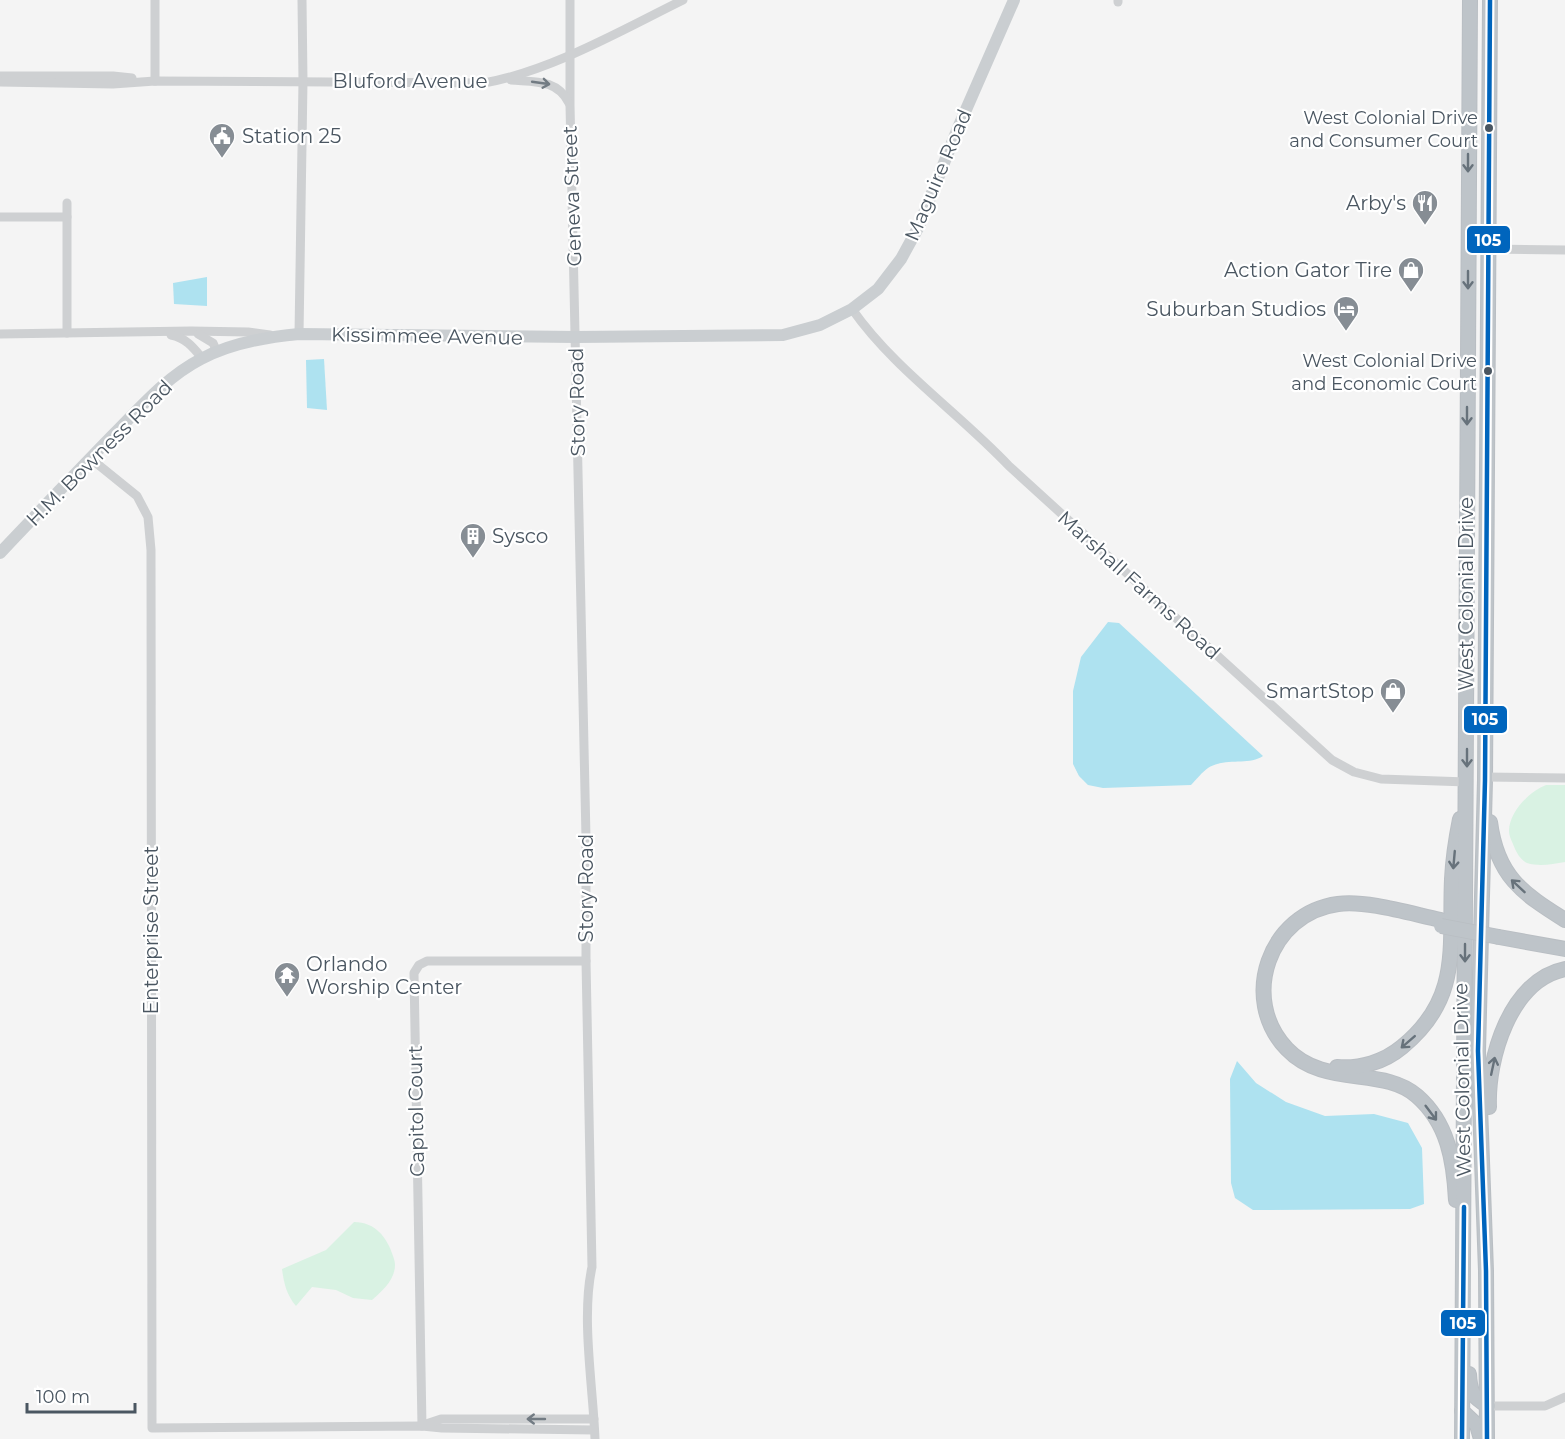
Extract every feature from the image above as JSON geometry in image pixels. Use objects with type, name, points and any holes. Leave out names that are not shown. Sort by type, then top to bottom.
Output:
[{"type":"highway","name":"West Colonial Drive","points":[[1462,1439],[1470,0]]},
{"type":"highway","name":"West Colonial Drive","points":[[1487,1439],[1486,1271],[1478,1051],[1485,779],[1490,0]]},
{"type":"highway","points":[[1469,63],[1485,94],[1490,121]]},
{"type":"highway","points":[[1467,337],[1488,336]]},
{"type":"highway","points":[[1485,779],[1493,840],[1506,872],[1511,880],[1535,901],[1565,920]]},
{"type":"highway","points":[[1441,923],[1351,910],[1330,912],[1303,924],[1287,937],[1272,966],[1269,986],[1270,1000],[1282,1032],[1298,1050],[1317,1062],[1328,1066],[1352,1067],[1368,1064],[1396,1052],[1428,1021],[1441,998],[1449,975],[1454,854],[1467,782]]},
{"type":"highway","points":[[1488,1406],[1475,1398],[1470,1386],[1467,1341],[1463,1322],[1455,1188],[1452,1159],[1444,1131],[1429,1109],[1407,1089],[1391,1083],[1314,1068],[1287,1049],[1274,1031],[1265,1010],[1264,971],[1270,954],[1282,934],[1296,921],[1311,912],[1337,904],[1352,903],[1565,949]]},
{"type":"highway","points":[[1499,934],[1565,942]]},
{"type":"highway","points":[[1486,1271],[1492,1216],[1488,1098],[1497,1045],[1513,1011],[1525,995],[1548,976],[1565,969]]},
{"type":"highway","points":[[1462,1411],[1477,1425],[1481,1439]]},
{"type":"main road","name":"Maguire Road","points":[[576,337],[783,335],[820,324],[852,309],[878,289],[901,258],[918,228],[958,128],[1014,0]]},
{"type":"main road","name":"Kissimmee Avenue","points":[[202,358],[246,343],[299,334],[576,337]]},
{"type":"main road","name":"H.M. Bowness Road","points":[[0,553],[154,394],[176,375],[202,358]]},
{"type":"street","points":[[155,0],[155,81]]},
{"type":"street","points":[[299,334],[302,0]]},
{"type":"street","name":"Geneva Street","points":[[570,0],[570,105],[576,337]]},
{"type":"street","name":"Bluford Avenue","points":[[0,82],[484,83],[503,80],[527,72],[683,0]]},
{"type":"street","name":"Bluford Avenue","points":[[0,76],[113,76],[155,81]]},
{"type":"street","points":[[503,80],[542,82],[555,86],[570,105]]},
{"type":"street","points":[[67,203],[67,333]]},
{"type":"street","points":[[0,217],[67,217]]},
{"type":"street","points":[[1489,249],[1565,250]]},
{"type":"street","name":"Marshall Farms Road","points":[[852,309],[888,352],[980,436],[1009,466],[1332,759],[1354,772],[1381,779],[1467,782]]},
{"type":"street","points":[[191,332],[205,336],[213,343],[217,352]]},
{"type":"street","name":"Kissimmee Avenue","points":[[0,334],[248,332],[278,336]]},
{"type":"street","name":"Kissimmee Avenue","points":[[163,333],[180,337],[192,345],[202,358]]},
{"type":"street","name":"Story Road","points":[[576,337],[586,826],[591,1266],[588,1330],[595,1435]]},
{"type":"street","name":"Enterprise Street","points":[[90,458],[137,496],[148,517],[151,550],[152,1428],[422,1426]]},
{"type":"street","points":[[1485,779],[1565,778]]},
{"type":"street","name":"Capitol Court","points":[[422,1426],[414,974],[419,965],[427,961],[586,961]]},
{"type":"street","points":[[1488,1406],[1545,1406],[1565,1397]]},
{"type":"street","points":[[422,1426],[441,1419],[594,1419]]},
{"type":"street","points":[[422,1426],[595,1435]]},
{"type":"green space","points":[[1546,785],[1565,785],[1565,862],[1546,865],[1527,863],[1516,851],[1510,836],[1510,824],[1522,803],[1533,792]]},
{"type":"green space","points":[[354,1222],[374,1228],[384,1237],[395,1264],[393,1276],[372,1300],[353,1298],[336,1290],[312,1287],[296,1306],[286,1288],[282,1269],[326,1250]]},
{"type":"water","points":[[207,277],[207,306],[174,304],[173,283]]},
{"type":"water","points":[[324,359],[327,410],[307,408],[306,360]]},
{"type":"water","points":[[1108,622],[1119,623],[1263,756],[1250,761],[1215,765],[1206,770],[1191,785],[1103,788],[1088,785],[1079,776],[1073,764],[1073,691],[1081,657]]},
{"type":"water","points":[[1237,1061],[1256,1083],[1286,1102],[1325,1116],[1374,1114],[1408,1123],[1422,1148],[1424,1204],[1410,1209],[1253,1210],[1235,1198],[1231,1183],[1230,1079]]},
{"type":"transit line","name":"105","points":[[1487,1439],[1486,1271],[1478,1051],[1485,780],[1490,0]]},
{"type":"transit line","name":"105","points":[[1462,1439],[1464,1207]]},
{"type":"place","name":"West Colonial Drive and Consumer Court","points":[[1489,128]]},
{"type":"place","name":"Station 25","points":[[222,159]]},
{"type":"place","name":"Arby's","points":[[1425,226]]},
{"type":"place","name":"Action Gator Tire","points":[[1411,293]]},
{"type":"place","name":"Suburban Studios","points":[[1346,332]]},
{"type":"place","name":"West Colonial Drive and Economic Court","points":[[1488,371]]},
{"type":"place","name":"Sysco","points":[[473,559]]},
{"type":"place","name":"SmartStop","points":[[1393,714]]},
{"type":"place","name":"Orlando Worship Center","points":[[287,998]]}]
